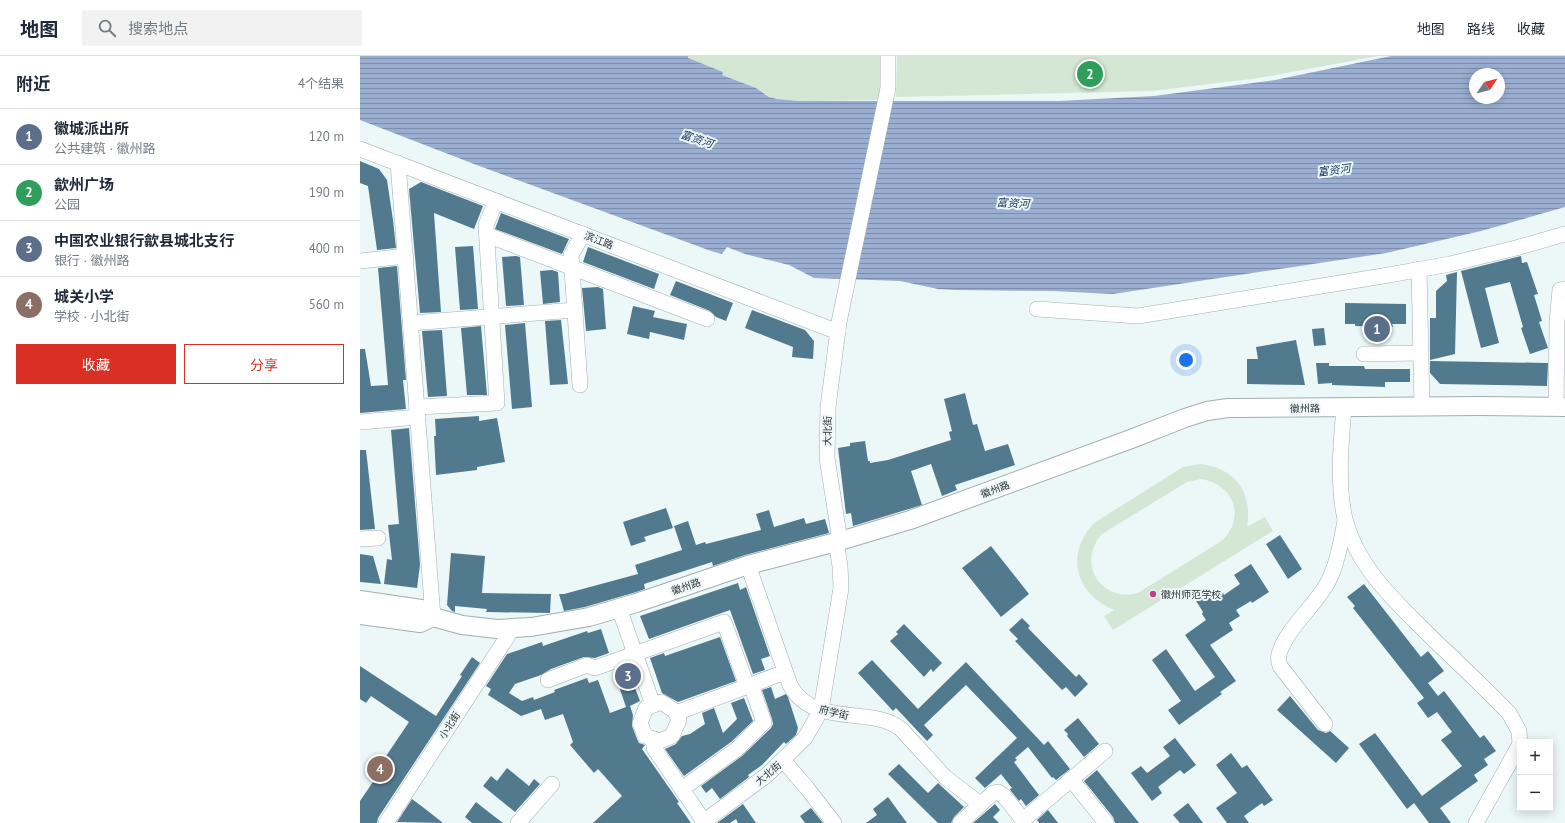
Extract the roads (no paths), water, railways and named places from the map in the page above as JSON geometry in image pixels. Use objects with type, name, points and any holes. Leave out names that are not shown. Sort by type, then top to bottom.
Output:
[{"type":"main road","name":"徽州路","points":[[360,600],[422,609],[433,617],[462,625],[513,628],[546,625],[619,608],[748,565],[910,520],[1196,414],[1228,408],[1422,406],[1560,407]]},
{"type":"main road","points":[[360,615],[420,623],[433,617]]},
{"type":"street","name":"大北街","points":[[703,823],[767,775],[783,760],[805,738],[821,710],[840,588],[838,541],[827,458],[826,427],[830,386],[839,327],[888,88],[888,56]]},
{"type":"street","name":"滨江路","points":[[360,148],[583,234],[839,327]]},
{"type":"street","points":[[398,163],[433,617]]},
{"type":"street","points":[[360,422],[418,412],[496,403],[486,225],[496,201]]},
{"type":"street","points":[[580,385],[571,255],[583,234]]},
{"type":"street","points":[[1037,309],[1138,316],[1419,269],[1483,256],[1565,234]]},
{"type":"street","points":[[487,235],[707,319]]},
{"type":"street","points":[[360,261],[406,256]]},
{"type":"street","points":[[1419,269],[1422,406]]},
{"type":"street","points":[[1560,407],[1557,322],[1560,290],[1565,289]]},
{"type":"street","points":[[411,323],[575,310]]},
{"type":"street","points":[[1364,354],[1421,353]]},
{"type":"street","points":[[1344,407],[1341,455],[1342,495],[1346,520],[1356,548],[1384,589],[1506,710],[1518,727],[1520,744],[1476,823]]},
{"type":"street","points":[[1325,724],[1280,666],[1278,656],[1294,628],[1316,601],[1329,580],[1337,558],[1346,520]]},
{"type":"street","points":[[360,539],[378,538]]},
{"type":"street","name":"府学街","points":[[748,565],[785,672],[790,685],[797,696],[821,710],[846,716],[887,720],[895,724],[902,729],[945,777],[980,804]]},
{"type":"street","points":[[619,608],[653,705]]},
{"type":"street","points":[[548,680],[587,665],[595,668],[724,622],[764,722],[738,749],[682,790]]},
{"type":"street","name":"小北街","points":[[389,822],[513,628]]},
{"type":"street","points":[[676,713],[785,672]]},
{"type":"street","points":[[661,702],[676,713],[679,720],[672,736],[660,741],[645,736],[640,723],[646,708],[661,702]]},
{"type":"street","points":[[654,739],[654,748],[703,823]]},
{"type":"street","points":[[960,823],[993,793],[998,792],[1004,796],[1023,820],[1105,751]]},
{"type":"street","points":[[783,760],[808,788],[834,823]]},
{"type":"street","points":[[1072,779],[1106,823]]},
{"type":"street","points":[[518,823],[552,784]]},
{"type":"water","name":"富资河","points":[[360,56],[688,56],[688,58],[723,72],[722,75],[756,88],[769,97],[777,99],[798,101],[1059,101],[1154,96],[1275,80],[1391,56],[1565,56],[1565,207],[1481,231],[1386,253],[1113,294],[1053,291],[954,290],[938,289],[900,281],[814,278],[789,265],[745,254],[727,247],[722,254],[711,251],[474,164],[360,120]]},
{"type":"place","name":"歙州广场","points":[[1090,74]]},
{"type":"place","name":"徽城派出所","points":[[1377,329]]},
{"type":"place","name":"徽州师范学校","points":[[1153,594]]},
{"type":"place","name":"中国农业银行歙县城北支行","points":[[628,676]]},
{"type":"place","name":"城关小学","points":[[380,769]]}]
